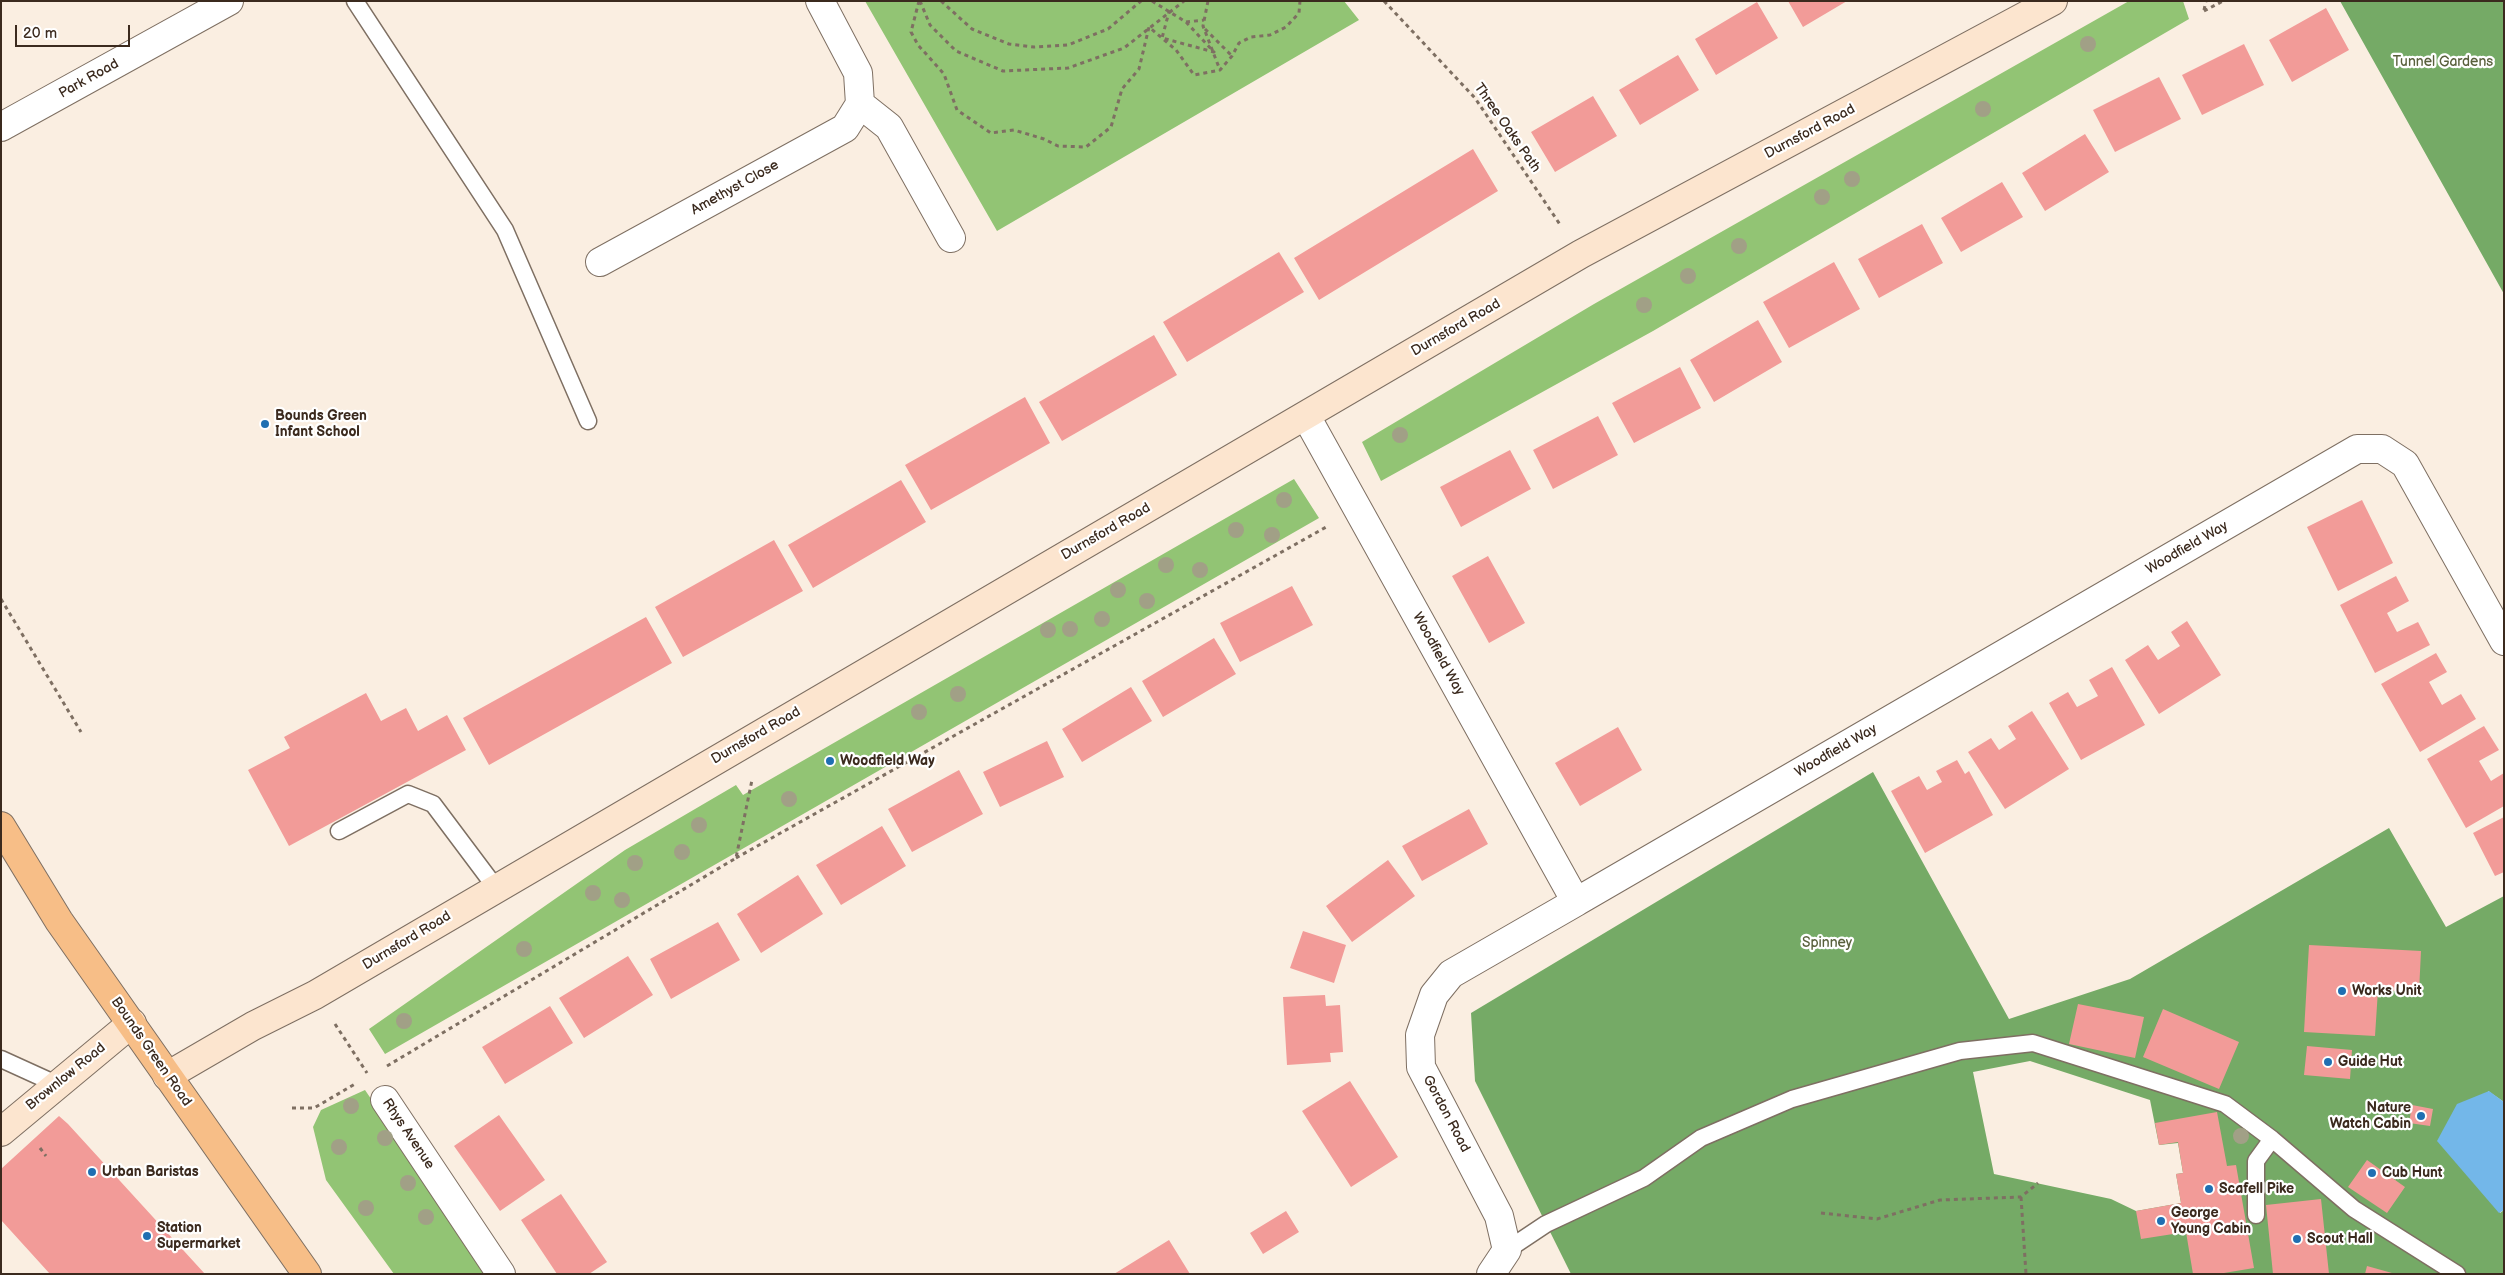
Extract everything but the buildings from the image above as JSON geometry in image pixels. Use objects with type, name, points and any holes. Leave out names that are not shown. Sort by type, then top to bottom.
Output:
[{"type":"main road","name":"Durnsford Road","points":[[167,1076],[253,1026],[315,995],[1581,254],[2053,1]]},
{"type":"main road","name":"Bounds Green Road","points":[[1,826],[59,921],[132,1023],[167,1076],[240,1176],[307,1274]]},
{"type":"main road","name":"Brownlow Road","points":[[1,1132],[56,1084],[132,1023]]},
{"type":"street","name":"Park Road","points":[[1,127],[229,1]]},
{"type":"street","points":[[820,1],[858,73],[860,104],[889,127],[951,238]]},
{"type":"street","name":"Amethyst Close","points":[[600,262],[845,128],[860,104]]},
{"type":"street","name":"Woodfield Way","points":[[1306,416],[1576,902],[2357,449],[2382,449],[2405,464],[2504,641]]},
{"type":"street","name":"Gordon Road","points":[[1507,1250],[1499,1216],[1421,1067],[1420,1035],[1434,995],[1451,974],[1576,902]]},
{"type":"street","name":"Rhys Avenue","points":[[385,1100],[501,1274]]},
{"type":"street","points":[[1491,1274],[1507,1250]]},
{"type":"lane","points":[[355,1],[505,230],[588,421]]},
{"type":"lane","points":[[339,831],[408,794],[432,804],[496,888]]},
{"type":"lane","points":[[1507,1250],[1546,1224],[1644,1178],[1701,1138],[1803,1095],[1960,1051],[2033,1043],[2225,1104],[2272,1139],[2354,1209],[2457,1274]]},
{"type":"lane","points":[[1,1059],[56,1084]]},
{"type":"lane","points":[[2256,1214],[2256,1161],[2272,1139]]},
{"type":"path","points":[[920,1],[911,32],[918,45],[944,74],[957,110],[991,133],[1014,130],[1044,139],[1058,146],[1086,148],[1111,127],[1122,89],[1139,69],[1149,28]]},
{"type":"path","points":[[920,1],[930,25],[956,51],[1003,71],[1068,68],[1124,48],[1184,1]]},
{"type":"path","points":[[941,1],[972,29],[1009,44],[1034,48],[1068,45],[1108,29],[1141,1]]},
{"type":"path","points":[[1152,1],[1186,22],[1214,52]]},
{"type":"path","points":[[1208,1],[1203,26],[1220,70]]},
{"type":"path","points":[[1149,28],[1176,50],[1194,75],[1220,70],[1232,56],[1239,43],[1251,37],[1270,35],[1286,27],[1299,13],[1300,1]]},
{"type":"path","name":"Three Oaks Path","points":[[1384,1],[1475,98],[1522,171],[1581,254]]},
{"type":"path","points":[[2206,1],[2204,11],[2223,1]]},
{"type":"path","points":[[1162,38],[1169,11]]},
{"type":"path","points":[[1186,22],[1204,20]]},
{"type":"path","points":[[1203,26],[1232,56]]},
{"type":"path","points":[[1162,38],[1214,52]]},
{"type":"path","points":[[292,1108],[314,1108],[736,858],[1334,523]]},
{"type":"path","points":[[1,599],[81,732]]},
{"type":"path","points":[[736,858],[752,780]]},
{"type":"path","name":"Rhys Avenue","points":[[315,995],[385,1100]]},
{"type":"path","points":[[40,1148],[46,1156]]},
{"type":"path","points":[[1821,1213],[1877,1219],[1940,1200],[2021,1197],[2038,1183]]},
{"type":"path","points":[[2021,1197],[2026,1274]]},
{"type":"green space","points":[[865,1],[1344,1],[1359,20],[997,231]]},
{"type":"green space","points":[[2129,1],[2183,1],[2189,19],[1653,331],[1381,481],[1362,442],[1594,304]]},
{"type":"green space","name":"Tunnel Gardens","points":[[2340,1],[2504,1],[2504,294]]},
{"type":"green space","points":[[1294,479],[1319,518],[385,1054],[369,1029],[625,850],[736,785],[743,795]]},
{"type":"green space","name":"Spinney","points":[[1873,772],[2009,1019],[2130,979],[2389,828],[2446,927],[2504,896],[2504,1102],[2488,1091],[2500,1213],[2504,1210],[2504,1274],[1571,1274],[1475,1081],[1471,1013]],"holes":[[[2030,1061],[2150,1100],[2159,1145],[2178,1143],[2183,1173],[2176,1174],[2181,1203],[2136,1211],[2111,1199],[1994,1174],[1973,1072]]]},
{"type":"green space","points":[[365,1090],[490,1274],[394,1274],[326,1180],[313,1127],[321,1110]]},
{"type":"water","points":[[2489,1091],[2504,1102],[2504,1210],[2499,1213],[2437,1141],[2457,1104]]},
{"type":"place","name":"Bounds Green Infant School","points":[[265,424]]},
{"type":"place","name":"Woodfield Way","points":[[830,761]]},
{"type":"place","name":"Works Unit","points":[[2342,991]]},
{"type":"place","name":"Guide Hut","points":[[2328,1062]]},
{"type":"place","name":"Nature Watch Cabin","points":[[2421,1116]]},
{"type":"place","name":"Urban Baristas","points":[[92,1172]]},
{"type":"place","name":"Cub Hunt","points":[[2372,1173]]},
{"type":"place","name":"Scafell Pike","points":[[2209,1189]]},
{"type":"place","name":"George Young Cabin","points":[[2161,1221]]},
{"type":"place","name":"Station Supermarket","points":[[147,1236]]},
{"type":"place","name":"Scout Hall","points":[[2297,1239]]}]
